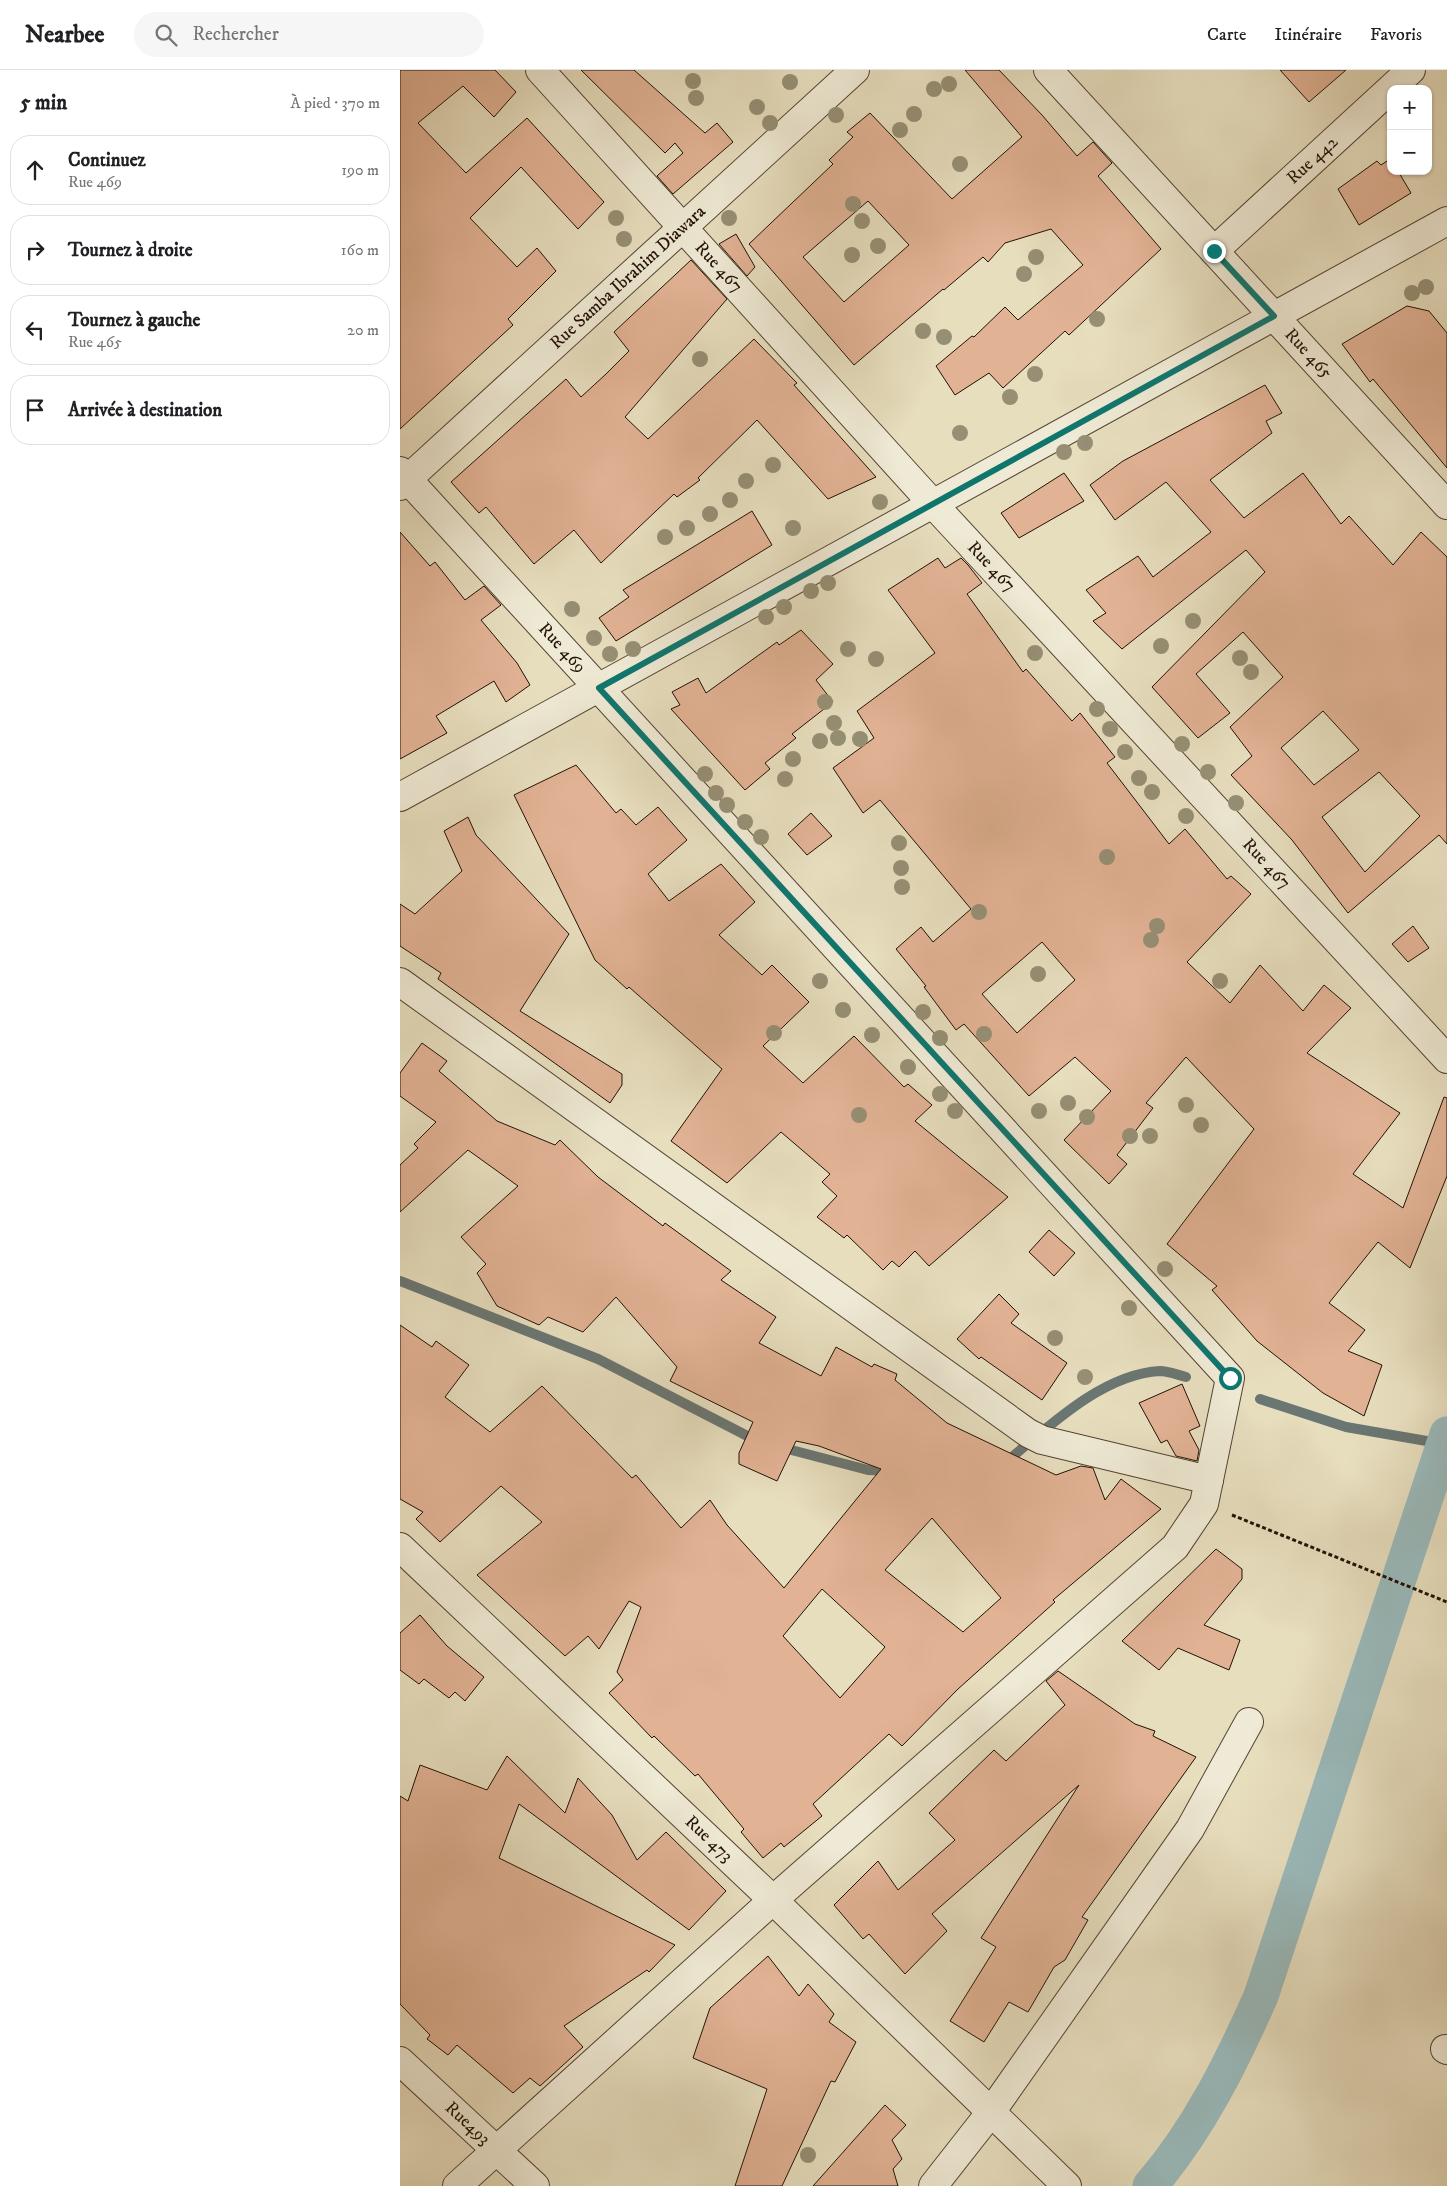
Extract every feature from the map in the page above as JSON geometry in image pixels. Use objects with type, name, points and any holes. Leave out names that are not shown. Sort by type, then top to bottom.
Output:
[{"type":"street","name":"Rue 467","points":[[540,70],[933,504],[1447,1058]]},
{"type":"street","name":"Rue Samba Ibrahim Diawara","points":[[402,479],[684,227],[855,70]]},
{"type":"street","name":"Rue 465","points":[[1048,70],[1447,504]]},
{"type":"street","name":"Rue 442","points":[[1214,251],[1411,70]]},
{"type":"street","points":[[400,797],[1447,221]]},
{"type":"street","name":"Rue 469","points":[[402,479],[599,688],[1230,1378],[1207,1492]]},
{"type":"street","points":[[400,982],[1035,1436],[1207,1492],[1176,1547],[773,1900],[457,2186]]},
{"type":"street","name":"Rue 473","points":[[400,1548],[773,1900],[1067,2186]]},
{"type":"street","points":[[933,2186],[991,2112],[1190,1829],[1249,1722]]},
{"type":"street","name":"Rue493","points":[[400,2061],[535,2186]]},
{"type":"path","points":[[1207,1492],[1332,1555],[1447,1602]]},
{"type":"building","points":[[400,70],[495,70],[516,92],[494,117],[463,86],[418,123],[466,173],[527,118],[604,202],[578,229],[521,167],[470,218],[517,267],[537,248],[556,271],[508,319],[513,325],[400,429]]},
{"type":"building","points":[[581,70],[634,70],[705,133],[717,123],[733,142],[673,194],[657,176],[683,153],[675,143],[665,153]]},
{"type":"building","points":[[965,70],[999,70],[1042,115],[1077,156],[1093,142],[1112,163],[1098,176],[1161,249],[1069,335],[1065,331],[1003,388],[989,373],[955,395],[936,366],[972,336],[974,337],[1005,307],[1018,320],[1083,265],[1051,229],[1005,243],[988,262],[983,257],[854,365],[749,244],[833,164],[829,160],[853,137],[847,132],[870,113],[952,199],[1022,137]],"holes":[[[868,201],[909,245],[844,302],[803,257]]]},
{"type":"building","points":[[1280,70],[1346,70],[1309,102]]},
{"type":"building","points":[[1377,161],[1381,165],[1387,161],[1387,175],[1400,175],[1411,193],[1359,225],[1338,189]]},
{"type":"building","points":[[736,234],[755,267],[747,276],[719,244]]},
{"type":"building","points":[[691,260],[727,299],[625,417],[648,439],[754,339],[797,383],[794,385],[876,477],[828,499],[757,420],[698,478],[700,480],[677,497],[674,494],[601,563],[574,530],[534,564],[486,507],[479,513],[451,482],[566,379],[581,397],[606,374],[629,351],[614,332]]},
{"type":"building","points":[[1407,306],[1429,311],[1447,333],[1447,468],[1373,379],[1370,382],[1342,344]]},
{"type":"building","points":[[1265,385],[1282,413],[1266,421],[1272,433],[1210,480],[1244,518],[1303,473],[1341,524],[1349,516],[1393,565],[1421,532],[1447,557],[1447,844],[1439,835],[1348,913],[1292,840],[1231,775],[1252,756],[1230,727],[1283,677],[1243,632],[1196,674],[1230,713],[1198,738],[1152,687],[1265,572],[1246,550],[1122,649],[1093,621],[1106,613],[1086,590],[1138,556],[1153,577],[1211,532],[1166,482],[1115,520],[1090,485],[1123,461]],"holes":[[[1323,711],[1359,750],[1314,785],[1281,748]],[[1379,772],[1420,816],[1365,872],[1322,817]]]},
{"type":"building","points":[[1064,473],[1084,501],[1019,538],[1001,513]]},
{"type":"building","points":[[752,511],[772,545],[616,641],[599,618],[629,597],[623,590]]},
{"type":"building","points":[[400,532],[430,566],[435,562],[465,600],[484,586],[501,605],[481,620],[517,663],[530,685],[506,702],[494,681],[436,716],[447,733],[400,759]]},
{"type":"building","points":[[938,558],[945,568],[961,558],[982,583],[967,594],[1023,672],[1026,669],[1072,721],[1080,713],[1115,757],[1107,763],[1169,844],[1185,829],[1227,879],[1231,876],[1251,894],[1187,962],[1230,1003],[1260,965],[1303,1011],[1324,985],[1351,1008],[1307,1053],[1400,1113],[1353,1174],[1403,1208],[1444,1097],[1447,1098],[1447,1176],[1410,1268],[1378,1242],[1329,1303],[1365,1330],[1348,1351],[1382,1365],[1364,1416],[1323,1393],[1257,1341],[1212,1290],[1217,1286],[1167,1244],[1254,1129],[1186,1057],[1146,1103],[1153,1108],[1117,1155],[1127,1164],[1109,1184],[1064,1140],[1111,1091],[1075,1057],[1029,1096],[964,1024],[956,1030],[924,987],[926,986],[896,949],[921,927],[933,942],[971,909],[880,800],[863,813],[833,768],[874,738],[857,711],[935,653],[888,590]],"holes":[[[1042,942],[1075,980],[1017,1033],[982,994]]]},
{"type":"building","points":[[801,630],[833,664],[816,680],[833,702],[792,734],[796,738],[765,763],[770,769],[745,790],[671,709],[680,705],[672,692],[698,678],[706,693],[777,642],[779,645]]},
{"type":"building","points":[[576,765],[616,813],[621,809],[636,825],[658,807],[687,840],[648,874],[669,901],[721,864],[755,902],[719,935],[762,975],[772,965],[809,1002],[763,1046],[803,1083],[854,1036],[904,1087],[908,1084],[932,1105],[915,1121],[1008,1197],[929,1266],[915,1251],[899,1267],[892,1261],[883,1270],[847,1235],[844,1238],[817,1217],[837,1196],[822,1182],[830,1174],[781,1132],[727,1183],[671,1141],[722,1069],[629,987],[627,989],[595,960],[514,795]]},
{"type":"building","points":[[811,813],[832,836],[807,855],[788,834]]},
{"type":"building","points":[[468,817],[476,835],[569,934],[520,1011],[622,1074],[622,1085],[610,1103],[438,979],[441,973],[400,946],[400,904],[415,914],[462,871],[444,831]]},
{"type":"building","points":[[1413,926],[1429,948],[1408,962],[1392,944]]},
{"type":"building","points":[[422,1043],[447,1061],[439,1071],[497,1121],[555,1145],[560,1140],[598,1177],[663,1226],[665,1223],[731,1271],[721,1280],[776,1317],[759,1343],[821,1376],[836,1347],[872,1367],[874,1364],[897,1374],[895,1380],[947,1423],[1056,1475],[1081,1466],[1093,1468],[1105,1500],[1121,1479],[1161,1509],[1053,1600],[1055,1602],[958,1689],[902,1746],[889,1734],[813,1804],[822,1816],[784,1847],[781,1843],[763,1858],[741,1832],[744,1829],[698,1774],[695,1776],[654,1736],[652,1738],[609,1693],[623,1680],[617,1672],[641,1607],[629,1601],[599,1649],[588,1636],[565,1656],[477,1575],[542,1522],[501,1486],[440,1542],[416,1519],[423,1512],[400,1499],[400,1325],[432,1347],[436,1341],[469,1365],[445,1397],[490,1432],[542,1386],[632,1478],[636,1475],[681,1528],[710,1500],[727,1525],[784,1588],[881,1469],[819,1446],[796,1441],[777,1481],[739,1464],[739,1453],[753,1422],[670,1381],[677,1367],[616,1297],[583,1332],[548,1317],[539,1325],[497,1306],[477,1273],[486,1264],[461,1237],[518,1186],[468,1150],[400,1212],[400,1165],[418,1148],[414,1144],[436,1122],[400,1096],[400,1073]],"holes":[[[932,1518],[1001,1598],[963,1632],[885,1570]],[[822,1589],[885,1647],[840,1698],[783,1636]]]},
{"type":"building","points":[[1049,1230],[1075,1253],[1054,1276],[1029,1252]]},
{"type":"building","points":[[999,1294],[1019,1314],[1011,1323],[1067,1363],[1042,1400],[981,1357],[979,1359],[957,1339]]},
{"type":"building","points":[[1182,1384],[1200,1426],[1189,1431],[1199,1450],[1197,1461],[1176,1456],[1167,1440],[1161,1443],[1139,1403]]},
{"type":"building","points":[[1216,1549],[1242,1569],[1242,1579],[1204,1625],[1240,1640],[1229,1670],[1178,1648],[1159,1670],[1122,1641]]},
{"type":"building","points":[[420,1615],[447,1646],[484,1677],[465,1701],[455,1692],[449,1698],[424,1679],[419,1684],[400,1670],[400,1633]]},
{"type":"building","points":[[1058,1671],[1135,1724],[1155,1731],[1153,1736],[1196,1757],[1082,1917],[1088,1920],[1065,1960],[1054,1967],[1028,2012],[1009,2002],[984,2042],[950,2021],[996,1947],[981,1938],[1079,1785],[932,1914],[947,1931],[905,1974],[869,1934],[863,1939],[834,1905],[878,1861],[898,1890],[955,1840],[929,1813],[994,1750],[1006,1761],[1065,1705],[1046,1681]]},
{"type":"building","points":[[507,1756],[565,1813],[578,1778],[612,1815],[637,1860],[666,1832],[726,1891],[689,1930],[519,1804],[499,1858],[675,1945],[649,1972],[647,1970],[564,2026],[583,2047],[540,2086],[530,2078],[513,2093],[457,2045],[448,2055],[427,2039],[430,2035],[400,2004],[400,1796],[408,1801],[420,1765],[487,1790]]},
{"type":"building","points":[[768,1956],[799,1996],[808,1984],[834,2014],[829,2022],[856,2042],[835,2082],[831,2081],[782,2186],[735,2186],[767,2089],[693,2058],[710,2008]]},
{"type":"building","points":[[885,2105],[906,2125],[892,2140],[902,2159],[893,2169],[898,2186],[813,2186]]},
{"type":"waterway","points":[[400,1281],[598,1359],[759,1442]]},
{"type":"waterway","points":[[1005,1463],[1076,1405],[1117,1382],[1138,1374],[1160,1371],[1186,1377]]},
{"type":"waterway","points":[[1260,1399],[1346,1427],[1444,1444]]},
{"type":"waterway","points":[[1150,2186],[1183,2142],[1212,2096],[1261,1996],[1447,1434]]},
{"type":"waterway","points":[[780,1447],[868,1470],[893,1471]]},
{"type":"route","points":[[1214,251],[1274,316],[599,688],[1230,1378]]}]
